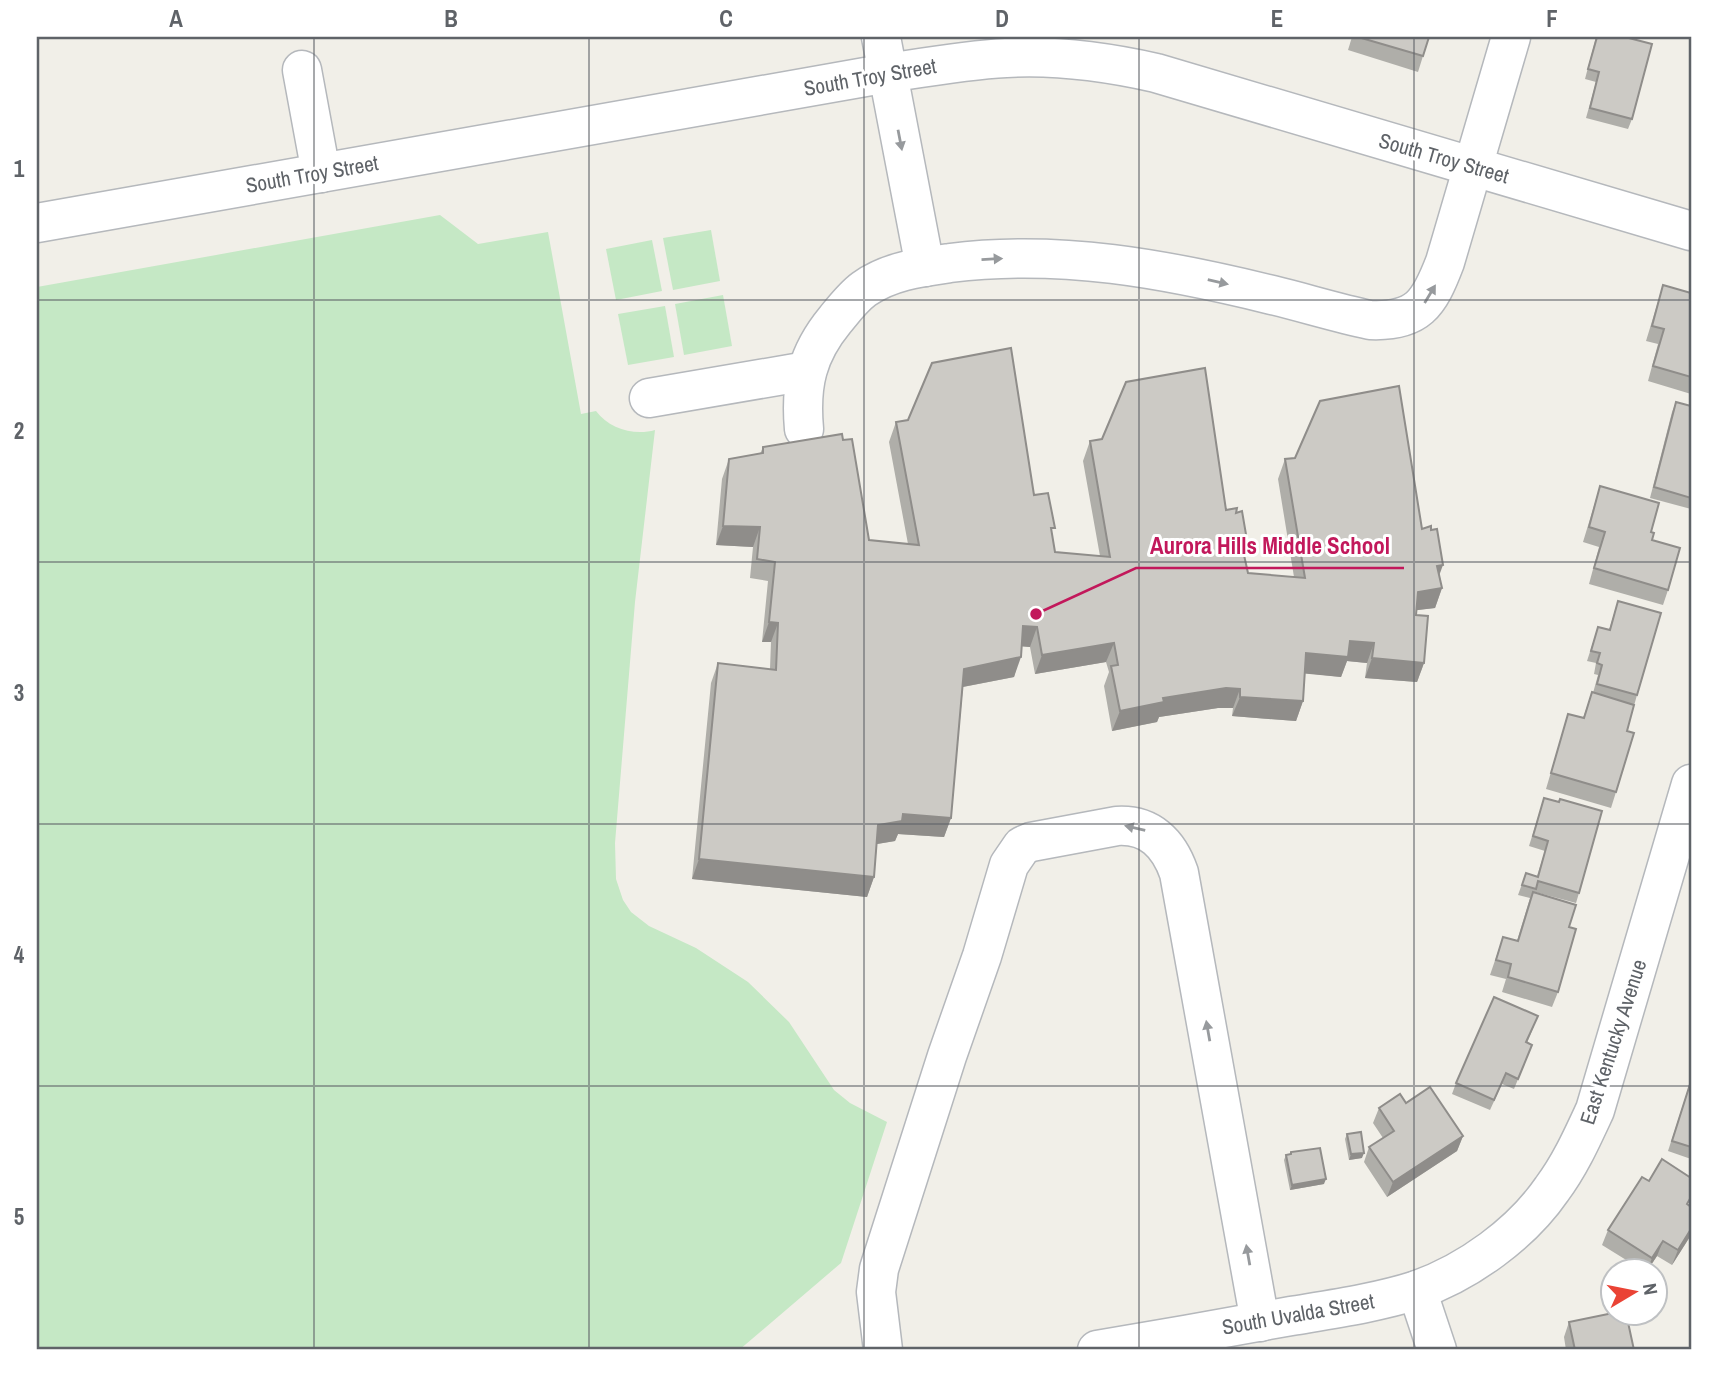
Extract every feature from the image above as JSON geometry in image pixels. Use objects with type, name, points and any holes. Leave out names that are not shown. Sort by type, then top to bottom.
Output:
[{"type":"street","points":[[804,429],[802,397],[807,371],[826,332],[862,290],[882,279],[925,267],[981,259],[1029,257],[1111,264],[1182,274],[1353,317],[1396,319],[1416,312],[1434,291],[1445,262],[1511,37]]},
{"type":"street","points":[[885,55],[925,267]]},
{"type":"street","name":"South Troy Street","points":[[37,223],[321,173],[885,55],[1043,57],[1156,73],[1691,230]]},
{"type":"street","points":[[302,70],[321,173]]},
{"type":"street","points":[[649,398],[807,371]]},
{"type":"street","name":"East Kentucky Avenue","points":[[1417,1290],[1444,1279],[1483,1255],[1520,1226],[1551,1191],[1576,1152],[1595,1110],[1691,784]]},
{"type":"street","points":[[883,1350],[876,1292],[879,1269],[982,956],[1009,865],[1022,846],[1040,840],[1124,825],[1152,833],[1168,848],[1181,881],[1260,1322]]},
{"type":"street","points":[[1417,1290],[1437,1350]]},
{"type":"street","name":"South Uvalda Street","points":[[1097,1350],[1368,1303],[1417,1290]]},
{"type":"green space","points":[[440,215],[478,244],[548,232],[581,414],[596,411],[615,427],[623,430],[655,430],[635,602],[615,843],[616,879],[623,900],[631,912],[649,926],[696,948],[748,982],[789,1022],[834,1090],[850,1103],[887,1122],[841,1263],[739,1350],[37,1350],[37,287]]},
{"type":"green space","points":[[711,230],[720,281],[673,290],[663,238]]},
{"type":"green space","points":[[652,240],[662,291],[616,300],[606,249]]},
{"type":"green space","points":[[723,295],[732,346],[684,355],[675,304]]},
{"type":"green space","points":[[665,306],[674,357],[628,365],[618,314]]},
{"type":"building","points":[[1358,37],[1429,37],[1423,56]]},
{"type":"building","points":[[1597,37],[1625,37],[1652,44],[1632,119],[1590,108],[1599,72],[1588,69]]},
{"type":"building","points":[[1663,285],[1691,293],[1691,377],[1653,366],[1664,329],[1652,326]]},
{"type":"building","points":[[1011,348],[1034,495],[1048,493],[1055,528],[1051,528],[1055,552],[1110,557],[1090,441],[1102,439],[1126,382],[1205,368],[1226,510],[1237,508],[1236,513],[1242,511],[1248,546],[1242,546],[1248,573],[1305,578],[1285,459],[1295,458],[1320,401],[1399,386],[1422,529],[1431,526],[1431,530],[1437,529],[1443,565],[1437,566],[1442,588],[1418,592],[1416,615],[1428,616],[1424,663],[1372,658],[1374,643],[1350,641],[1348,657],[1306,653],[1303,701],[1240,697],[1240,689],[1226,688],[1163,698],[1164,702],[1120,711],[1111,666],[1118,665],[1114,643],[1042,655],[1037,627],[1023,626],[1021,657],[964,669],[951,818],[903,814],[902,821],[878,825],[874,877],[699,859],[718,663],[776,670],[778,623],[769,622],[775,562],[757,559],[760,527],[723,526],[729,459],[763,453],[763,447],[842,434],[843,440],[852,439],[869,540],[919,545],[896,422],[908,420],[932,363]]},
{"type":"building","points":[[1676,402],[1691,406],[1691,498],[1654,487]]},
{"type":"building","points":[[1600,486],[1659,503],[1651,532],[1654,533],[1652,540],[1680,548],[1668,590],[1594,568],[1605,532],[1589,527]]},
{"type":"building","points":[[1618,601],[1661,613],[1637,695],[1597,684],[1602,665],[1597,663],[1600,653],[1591,651],[1598,627],[1610,630]]},
{"type":"building","points":[[1592,692],[1634,705],[1627,731],[1634,733],[1616,792],[1551,773],[1568,714],[1584,718]]},
{"type":"building","points":[[1544,798],[1559,802],[1560,799],[1602,811],[1579,893],[1538,881],[1536,889],[1522,885],[1526,873],[1538,877],[1548,841],[1533,836]]},
{"type":"building","points":[[1533,892],[1576,905],[1569,927],[1576,929],[1558,992],[1508,977],[1511,964],[1496,960],[1503,937],[1518,941]]},
{"type":"building","points":[[1494,997],[1538,1016],[1526,1042],[1532,1045],[1518,1079],[1506,1073],[1494,1100],[1456,1083]]},
{"type":"building","points":[[1691,1081],[1691,1147],[1672,1141]]},
{"type":"building","points":[[1430,1087],[1463,1136],[1393,1182],[1369,1147],[1394,1131],[1379,1108],[1400,1094],[1406,1103]]},
{"type":"building","points":[[1361,1132],[1364,1153],[1351,1154],[1347,1134]]},
{"type":"building","points":[[1320,1148],[1326,1179],[1292,1185],[1286,1155]]},
{"type":"building","points":[[1662,1159],[1691,1178],[1691,1197],[1687,1204],[1691,1207],[1691,1229],[1678,1250],[1663,1241],[1652,1258],[1608,1230],[1642,1177],[1649,1181]]},
{"type":"building","points":[[1598,1316],[1598,1328],[1629,1328],[1634,1350],[1575,1350],[1569,1322]]},
{"type":"place","name":"Aurora Hills Middle School","points":[[1036,614]]}]
